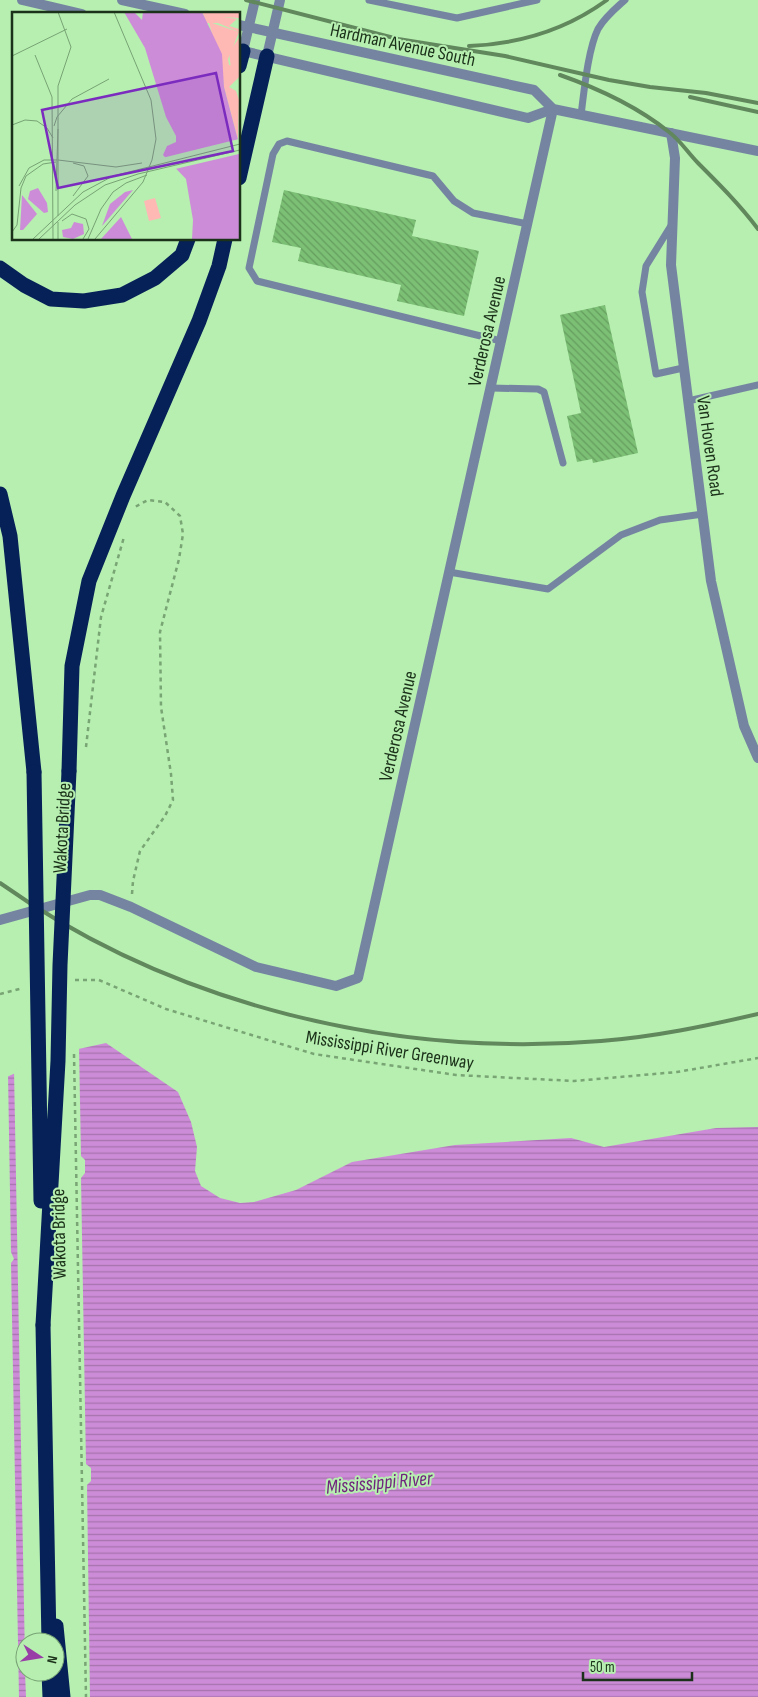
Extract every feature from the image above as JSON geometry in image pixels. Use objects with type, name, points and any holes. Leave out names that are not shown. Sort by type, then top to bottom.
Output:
[{"type":"highway","points":[[240,174],[267,56]]},
{"type":"highway","points":[[0,268],[24,285],[51,299],[84,302],[122,295],[155,278],[182,254],[188,240]]},
{"type":"highway","points":[[43,1325],[58,1060],[60,965],[70,772],[72,666],[88,581],[200,321],[219,266],[225,240]]},
{"type":"highway","name":"Wakota Bridge","points":[[0,494],[10,536],[34,772],[49,1632]]},
{"type":"highway","points":[[47,1525],[63,1697]]},
{"type":"highway","points":[[49,1682],[50,1697]]},
{"type":"street","points":[[22,0],[73,12]]},
{"type":"street","points":[[122,0],[176,12]]},
{"type":"street","points":[[255,0],[244,26],[241,51],[528,118],[553,109],[758,151]]},
{"type":"street","points":[[267,56],[280,0]]},
{"type":"street","name":"Hardman Avenue South","points":[[244,26],[272,34],[534,90],[553,109]]},
{"type":"street","name":"Verderosa Avenue","points":[[0,920],[90,895],[100,895],[131,907],[256,967],[336,986],[358,978],[553,109]]},
{"type":"street","name":"Van Hoven Road","points":[[670,132],[675,158],[671,265],[711,581],[744,726],[758,758]]},
{"type":"lane","points":[[369,0],[458,18],[534,0]]},
{"type":"lane","points":[[581,115],[585,84],[598,30],[607,16],[625,0]]},
{"type":"lane","points":[[501,341],[257,281],[249,268],[273,154],[279,144],[287,141],[433,176],[454,200],[473,213],[528,224]]},
{"type":"lane","points":[[672,223],[646,266],[642,292],[656,374],[684,368]]},
{"type":"lane","points":[[688,401],[758,385]]},
{"type":"lane","points":[[491,388],[538,390],[544,392],[563,463]]},
{"type":"lane","points":[[449,572],[548,589],[621,535],[660,520],[703,514]]},
{"type":"path","points":[[131,907],[133,881],[140,851],[165,816],[173,800],[161,707],[160,632],[179,559],[183,534],[180,516],[164,502],[148,500],[132,510]]},
{"type":"path","points":[[85,753],[101,617],[124,536]]},
{"type":"path","name":"Mississippi River Greenway","points":[[73,988],[73,979],[99,980],[166,1009],[314,1054],[456,1075],[574,1080],[677,1072],[758,1058]]},
{"type":"path","points":[[0,994],[27,987]]},
{"type":"path","name":"Wakota Bridge","points":[[74,1047],[86,1697]]},
{"type":"water","name":"Mississippi River","points":[[106,1043],[178,1092],[191,1122],[197,1147],[195,1171],[201,1186],[220,1198],[240,1203],[254,1202],[296,1190],[352,1162],[455,1145],[571,1138],[604,1147],[716,1128],[758,1127],[758,1697],[0,1697],[0,1080],[60,1053]]},
{"type":"pier","points":[[79,1046],[81,1156],[85,1160],[85,1173],[81,1178],[86,1464],[91,1468],[91,1481],[87,1485],[90,1697],[26,1697],[25,1682],[65,1682],[65,1632],[24,1632],[14,1070],[59,1050]]},
{"type":"pier","points":[[8,1073],[11,1252],[14,1259],[11,1263],[18,1632],[15,1632],[15,1682],[19,1682],[19,1697],[0,1697],[0,1077]]},
{"type":"building","points":[[284,190],[416,220],[412,236],[479,251],[464,316],[397,301],[401,285],[298,261],[301,248],[272,242]]},
{"type":"building","points":[[605,305],[638,453],[593,463],[592,459],[577,462],[567,416],[581,413],[560,315]]},
{"type":"railway","points":[[246,0],[398,39],[505,56],[609,80],[706,93],[758,103]]},
{"type":"railway","points":[[469,46],[488,45],[541,34],[575,20],[607,0]]},
{"type":"railway","points":[[560,75],[617,99],[669,132],[729,195],[758,229]]},
{"type":"railway","points":[[690,97],[758,112]]},
{"type":"railway","points":[[0,883],[67,926],[137,962],[211,991],[287,1014],[365,1031],[444,1041],[523,1044],[601,1041],[641,1037],[758,1014]]}]
